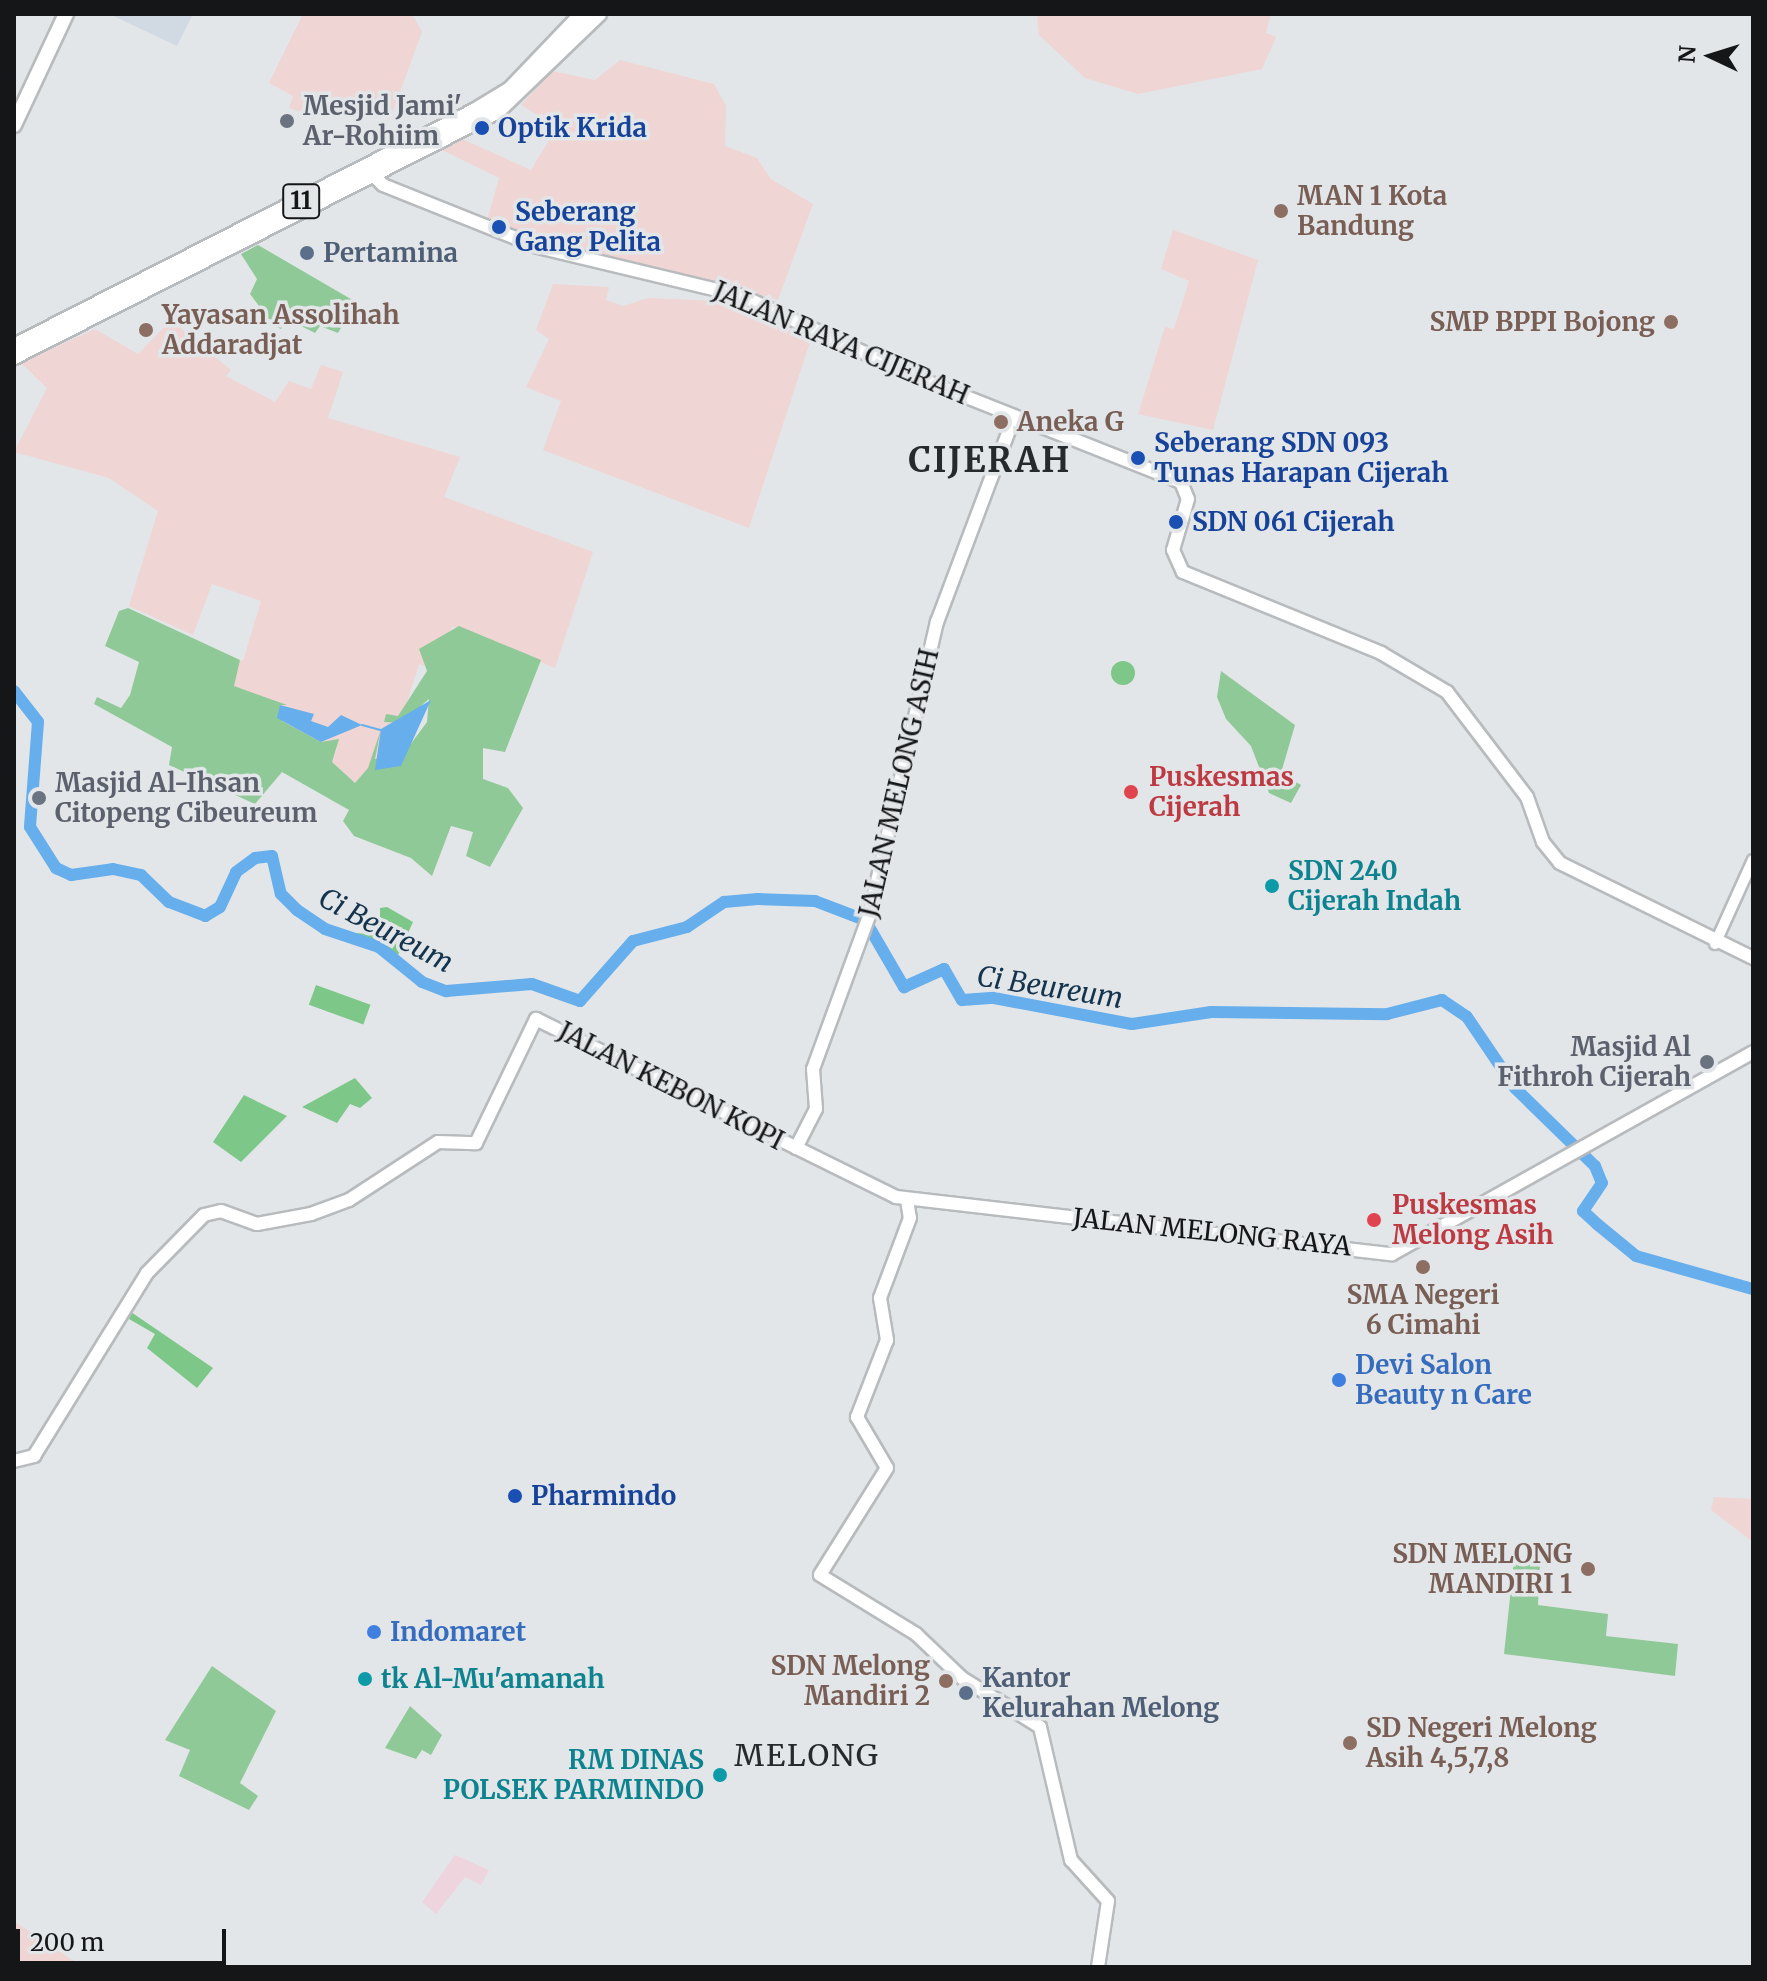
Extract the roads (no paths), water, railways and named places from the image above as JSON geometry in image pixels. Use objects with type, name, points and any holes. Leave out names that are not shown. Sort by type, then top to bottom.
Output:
[{"type":"highway","points":[[14,125],[66,14]]},
{"type":"highway","name":"11","points":[[546,61],[582,14]]},
{"type":"highway","name":"11","points":[[14,357],[40,338],[236,237],[498,111],[546,61],[599,14]]},
{"type":"highway","name":"11","points":[[14,346],[40,338]]},
{"type":"main road","name":"JALAN RAYA CIJERAH","points":[[370,172],[538,247],[742,296],[1014,417],[1181,482],[1188,499],[1173,550],[1183,572],[1381,653],[1447,692],[1527,797],[1543,842],[1560,863],[1715,944],[1753,958]]},
{"type":"main road","name":"JALAN MELONG ASIH","points":[[796,1148],[816,1109],[813,1069],[869,916],[937,622],[1014,417]]},
{"type":"main road","name":"JALAN KEBON KOPI","points":[[14,1461],[34,1456],[147,1273],[204,1215],[221,1211],[257,1224],[311,1214],[349,1200],[438,1142],[476,1143],[536,1019],[796,1148]]},
{"type":"main road","name":"JALAN MELONG RAYA","points":[[796,1148],[907,1200],[1392,1254],[1753,1052]]},
{"type":"main road","points":[[907,1200],[910,1218],[880,1298],[887,1340],[857,1417],[887,1468],[820,1575],[916,1634],[962,1678],[1040,1727],[1071,1860],[1108,1901],[1098,1967]]},
{"type":"street","points":[[1715,944],[1753,860]]},
{"type":"water","points":[[431,700],[401,766],[375,770],[381,729]]},
{"type":"water","points":[[280,705],[314,714],[311,721],[328,727],[341,715],[362,725],[321,742],[277,718]]},
{"type":"waterway","name":"Ci Beureum","points":[[14,691],[38,722],[30,827],[56,868],[71,875],[113,869],[141,875],[169,902],[205,916],[220,907],[236,872],[255,858],[272,856],[281,894],[297,910],[325,929],[379,947],[422,982],[446,991],[532,984],[580,1001],[633,941],[687,927],[724,902],[758,899],[815,901],[865,920],[904,987],[944,969],[962,1000],[994,998],[1132,1024],[1211,1012],[1387,1014],[1442,1000],[1467,1017],[1515,1088],[1595,1166],[1602,1183],[1583,1211],[1636,1256],[1753,1289]]},
{"type":"waterway","points":[[362,725],[381,730]]},
{"type":"place","name":"Mesjid Jami' Ar-Rohiim","points":[[287,121]]},
{"type":"place","name":"Optik Krida","points":[[482,128]]},
{"type":"place","name":"MAN 1 Kota Bandung","points":[[1281,211]]},
{"type":"place","name":"Seberang Gang Pelita","points":[[499,227]]},
{"type":"place","name":"Pertamina","points":[[307,253]]},
{"type":"place","name":"SMP BPPI Bojong","points":[[1671,322]]},
{"type":"place","name":"Yayasan Assolihah Addaradjat","points":[[146,330]]},
{"type":"place","name":"Aneka G","points":[[1001,422]]},
{"type":"place","name":"Seberang SDN 093 Tunas Harapan Cijerah","points":[[1138,458]]},
{"type":"place","name":"SDN 061 Cijerah","points":[[1176,522]]},
{"type":"place","name":"Puskesmas Cijerah","points":[[1131,792]]},
{"type":"place","name":"Masjid Al-Ihsan Citopeng Cibeureum","points":[[39,798]]},
{"type":"place","name":"SDN 240 Cijerah Indah","points":[[1272,886]]},
{"type":"place","name":"Masjid Al Fithroh Cijerah","points":[[1707,1062]]},
{"type":"place","name":"Puskesmas Melong Asih","points":[[1374,1220]]},
{"type":"place","name":"SMA Negeri 6 Cimahi","points":[[1423,1267]]},
{"type":"place","name":"Devi Salon Beauty n Care","points":[[1339,1380]]},
{"type":"place","name":"Pharmindo","points":[[515,1496]]},
{"type":"place","name":"SDN MELONG MANDIRI 1","points":[[1588,1569]]},
{"type":"place","name":"Indomaret","points":[[374,1632]]},
{"type":"place","name":"tk Al-Mu'amanah","points":[[365,1679]]},
{"type":"place","name":"SDN Melong Mandiri 2","points":[[946,1681]]},
{"type":"place","name":"Kantor Kelurahan Melong","points":[[966,1693]]},
{"type":"place","name":"SD Negeri Melong Asih 4,5,7,8","points":[[1350,1743]]},
{"type":"place","name":"RM DINAS POLSEK PARMINDO","points":[[720,1775]]},
{"type":"district","name":"CIJERAH","points":[[990,461]]},
{"type":"district","name":"MELONG","points":[[807,1755]]}]
